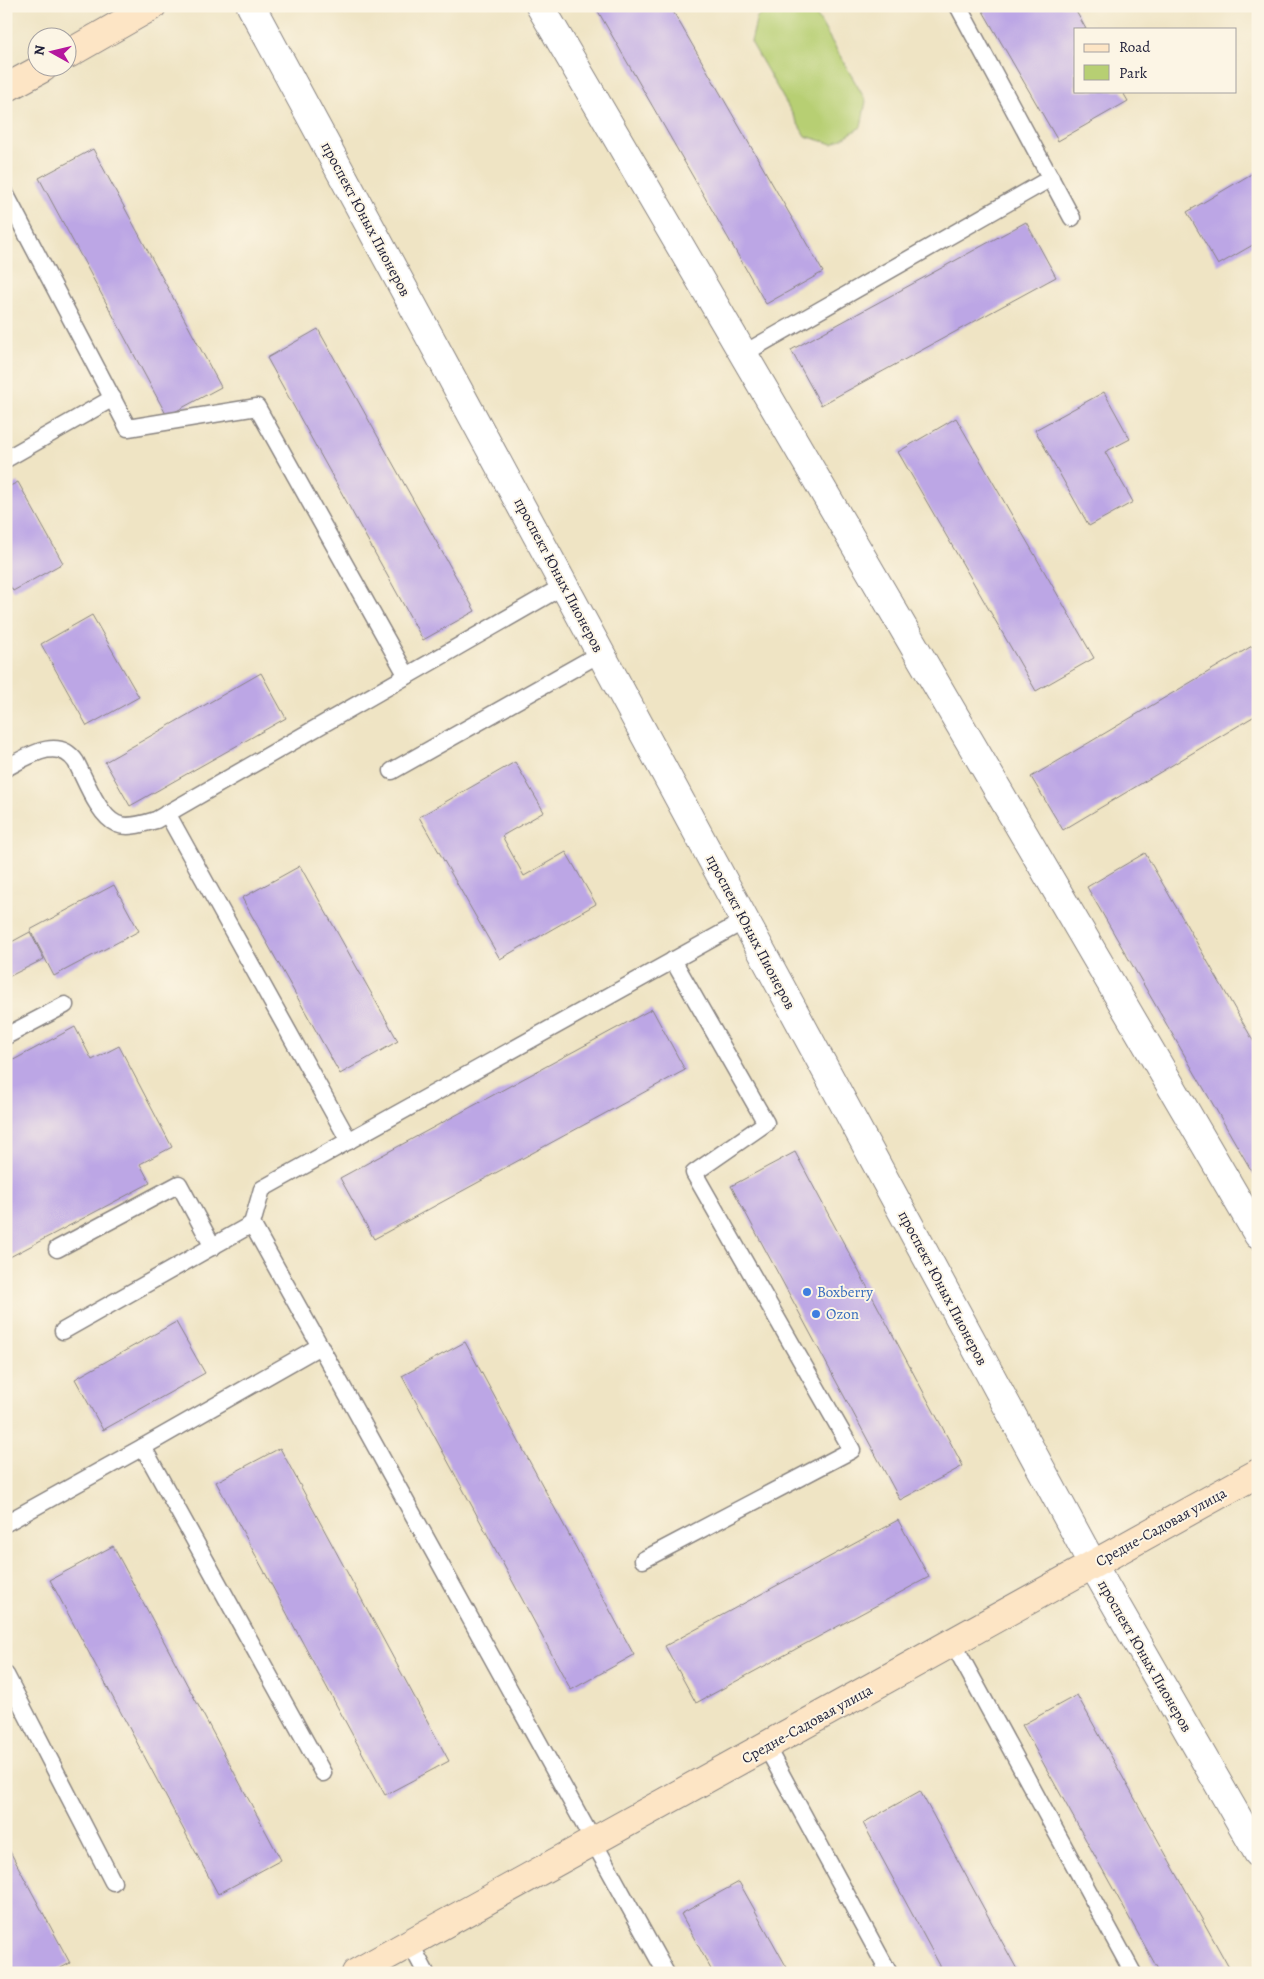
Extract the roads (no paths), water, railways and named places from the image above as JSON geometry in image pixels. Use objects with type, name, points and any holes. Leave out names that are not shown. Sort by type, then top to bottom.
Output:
[{"type":"street","points":[[78,48],[152,6]]},
{"type":"street","name":"проспект Юных Пионеров","points":[[250,6],[565,585],[744,921],[1093,1566],[1258,1853]]},
{"type":"street","points":[[540,6],[1258,1235]]},
{"type":"street","points":[[6,88],[28,76]]},
{"type":"street","name":"Средне-Садовая улица","points":[[356,1973],[1258,1473]]},
{"type":"lane","points":[[958,6],[1072,218]]},
{"type":"lane","points":[[743,354],[1051,178]]},
{"type":"lane","points":[[6,195],[128,428],[257,407],[407,676]]},
{"type":"lane","points":[[6,459],[113,398]]},
{"type":"lane","points":[[6,768],[37,751],[51,748],[63,751],[71,755],[76,762],[103,813],[118,824],[138,825],[156,820],[565,585]]},
{"type":"lane","points":[[392,771],[601,653]]},
{"type":"lane","points":[[166,813],[349,1141]]},
{"type":"lane","points":[[63,1332],[252,1224],[262,1189],[744,921]]},
{"type":"lane","points":[[643,1560],[852,1450],[694,1173],[766,1124],[673,960]]},
{"type":"lane","points":[[6,1036],[65,1004]]},
{"type":"lane","points":[[57,1249],[179,1184],[213,1247]]},
{"type":"lane","points":[[252,1224],[666,1973]]},
{"type":"lane","points":[[6,1523],[320,1346]]},
{"type":"lane","points":[[143,1447],[323,1773]]},
{"type":"lane","points":[[953,1643],[1133,1973]]},
{"type":"lane","points":[[6,1675],[113,1882]]},
{"type":"lane","points":[[766,1746],[890,1973]]},
{"type":"lane","points":[[410,1943],[426,1973]]},
{"type":"place","name":"Boxberry","points":[[807,1292]]},
{"type":"place","name":"Ozon","points":[[816,1314]]}]
